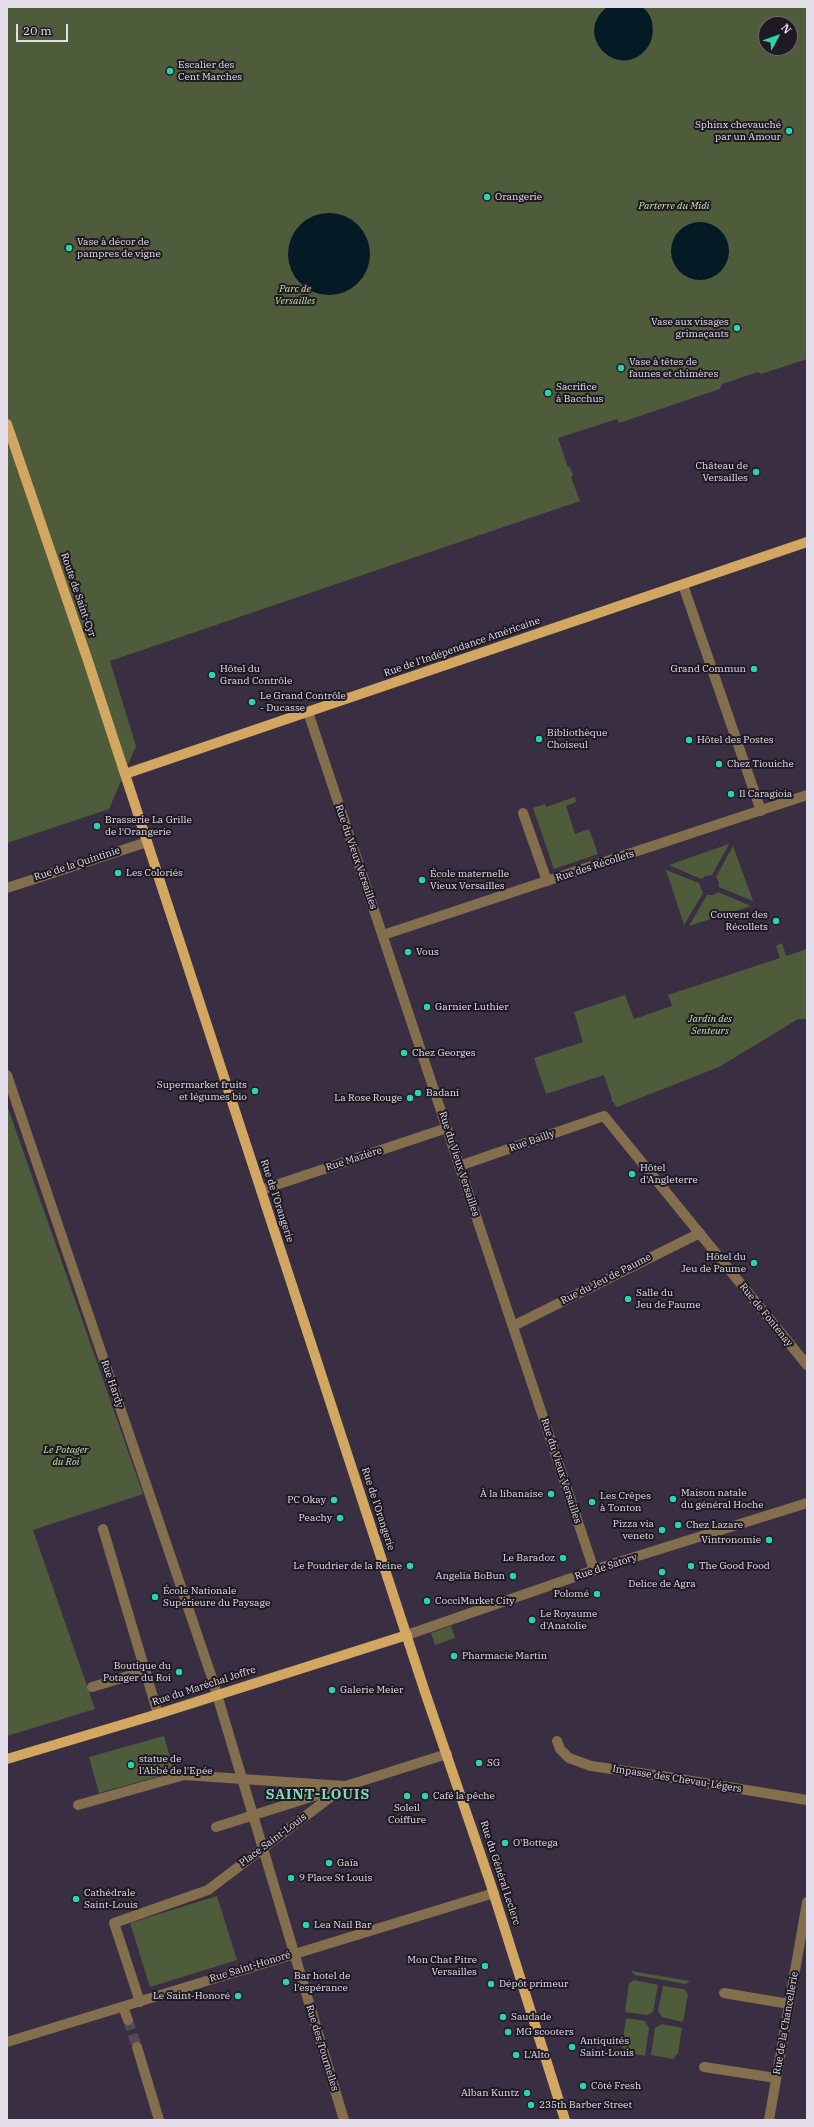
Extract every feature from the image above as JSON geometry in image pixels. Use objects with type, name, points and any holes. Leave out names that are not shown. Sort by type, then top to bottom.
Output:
[{"type":"main road","name":"Route de Saint-Cyr","points":[[7,424],[125,774]]},
{"type":"main road","name":"Rue de l'Indépendance Américaine","points":[[125,774],[807,542]]},
{"type":"main road","name":"Rue de l'Orangerie","points":[[125,774],[407,1635]]},
{"type":"main road","name":"Rue du Maréchal Joffre","points":[[7,1759],[158,1714],[217,1694],[407,1635]]},
{"type":"main road","name":"Rue du Général Leclerc","points":[[407,1635],[494,1893],[565,2120]]},
{"type":"street","points":[[683,585],[761,811]]},
{"type":"street","name":"Rue du Vieux Versailles","points":[[308,712],[594,1570]]},
{"type":"street","name":"Rue des Récollets","points":[[383,935],[807,795]]},
{"type":"street","points":[[523,813],[547,881]]},
{"type":"street","name":"Rue de la Quintinie","points":[[7,888],[147,842]]},
{"type":"street","name":"Rue Hardy","points":[[7,1075],[217,1694],[253,1815]]},
{"type":"street","name":"Rue Bailly","points":[[459,1166],[604,1116]]},
{"type":"street","name":"Rue de Fontenay","points":[[604,1116],[807,1365]]},
{"type":"street","name":"Rue Mazière","points":[[261,1190],[447,1128]]},
{"type":"street","name":"Rue du Jeu de Paume","points":[[513,1326],[700,1232]]},
{"type":"street","name":"Rue de Satory","points":[[407,1635],[594,1570],[807,1503]]},
{"type":"street","points":[[103,1529],[158,1714]]},
{"type":"street","points":[[92,1687],[145,1671]]},
{"type":"street","name":"Impasse des Chevau-Légers","points":[[557,1741],[560,1749],[569,1758],[591,1766],[807,1800]]},
{"type":"street","points":[[216,1827],[447,1754]]},
{"type":"street","points":[[78,1805],[184,1775],[345,1786]]},
{"type":"street","name":"Place Saint-Louis","points":[[140,2002],[114,1923],[208,1890],[345,1786]]},
{"type":"street","name":"Rue des Tournelles","points":[[253,1815],[290,1944],[344,2120]]},
{"type":"street","name":"Rue Saint-Honoré","points":[[7,2042],[494,1893]]},
{"type":"street","name":"Rue de la Chancellerie","points":[[769,2120],[807,1902]]},
{"type":"street","points":[[724,1993],[789,2004]]},
{"type":"street","points":[[123,2007],[128,2020]]},
{"type":"street","points":[[137,2047],[159,2120]]},
{"type":"street","points":[[704,2067],[776,2078]]},
{"type":"green space","name":"Parc de Versailles","points":[[7,7],[807,7],[807,359],[761,374],[758,372],[722,384],[720,389],[619,423],[617,419],[558,438],[568,467],[570,467],[573,476],[571,477],[580,501],[110,661],[136,746],[109,809],[7,843]]},
{"type":"green space","points":[[575,797],[576,802],[566,806],[575,834],[589,829],[598,854],[554,869],[533,808],[545,804],[546,807]]},
{"type":"green space","points":[[729,844],[712,875],[701,879],[669,865]]},
{"type":"green space","points":[[733,846],[753,901],[719,887],[716,877]]},
{"type":"green space","points":[[666,870],[699,883],[703,893],[684,925]]},
{"type":"green space","points":[[718,892],[751,906],[689,926],[707,895],[713,895]]},
{"type":"green space","name":"Jardin des Senteurs","points":[[782,943],[786,956],[807,949],[807,1019],[798,1019],[719,1067],[617,1107],[611,1100],[612,1099],[604,1075],[546,1094],[534,1058],[583,1042],[574,1012],[625,995],[634,1019],[672,1006],[668,995],[780,958],[776,946]]},
{"type":"green space","name":"Le Potager du Roi","points":[[7,1105],[143,1494],[33,1530],[95,1709],[7,1736]]},
{"type":"green space","points":[[451,1626],[455,1638],[435,1645],[431,1633]]},
{"type":"green space","points":[[164,1736],[174,1772],[99,1793],[89,1757]]},
{"type":"green space","points":[[217,1896],[237,1960],[150,1987],[130,1923]]},
{"type":"green space","points":[[631,1971],[690,1981],[686,1984],[635,1975]]},
{"type":"green space","points":[[634,1980],[658,1985],[653,2012],[647,2015],[625,2012],[629,1983]]},
{"type":"green space","points":[[663,1986],[684,1989],[688,1994],[683,2022],[662,2017],[658,2011]]},
{"type":"green space","points":[[626,2018],[645,2021],[649,2028],[645,2056],[626,2052],[622,2046]]},
{"type":"green space","points":[[662,2024],[682,2028],[678,2053],[673,2059],[651,2055],[655,2028]]},
{"type":"water","points":[[637,6],[646,10],[649,15],[653,26],[652,38],[647,48],[636,57],[624,60],[613,58],[603,52],[597,42],[594,31],[597,19],[607,7]]},
{"type":"water","points":[[321,213],[337,213],[352,220],[363,231],[370,246],[370,262],[367,270],[358,283],[345,292],[337,295],[321,295],[306,288],[295,277],[288,262],[288,246],[295,231],[306,220]]},
{"type":"water","points":[[694,222],[706,222],[721,230],[729,245],[729,257],[721,272],[706,280],[694,280],[679,272],[671,257],[671,245],[679,230]]},
{"type":"tunnel","points":[[128,2020],[137,2047]]},
{"type":"place","name":"Escalier des Cent Marches","points":[[170,71]]},
{"type":"place","name":"Sphinx chevauché par un Amour","points":[[789,131]]},
{"type":"place","name":"Orangerie","points":[[487,197]]},
{"type":"place","name":"Vase à décor de pampres de vigne","points":[[69,248]]},
{"type":"place","name":"Vase aux visages grimaçants","points":[[737,328]]},
{"type":"place","name":"Vase à têtes de faunes et chimères","points":[[621,368]]},
{"type":"place","name":"Sacrifice à Bacchus","points":[[548,393]]},
{"type":"place","name":"Château de Versailles","points":[[756,472]]},
{"type":"place","name":"Grand Commun","points":[[754,669]]},
{"type":"place","name":"Hôtel du Grand Contrôle","points":[[212,675]]},
{"type":"place","name":"Le Grand Contrôle - Ducasse","points":[[252,702]]},
{"type":"place","name":"Bibliothèque Choiseul","points":[[539,739]]},
{"type":"place","name":"Hôtel des Postes","points":[[689,740]]},
{"type":"place","name":"Chez Tiouiche","points":[[719,764]]},
{"type":"place","name":"Il Caragioia","points":[[731,794]]},
{"type":"place","name":"Brasserie La Grille de l'Orangerie","points":[[97,826]]},
{"type":"place","name":"Les Coloriés","points":[[118,873]]},
{"type":"place","name":"École maternelle Vieux Versailles","points":[[422,880]]},
{"type":"place","name":"Couvent des Récollets","points":[[776,921]]},
{"type":"place","name":"Vous","points":[[408,952]]},
{"type":"place","name":"Garnier Luthier","points":[[427,1007]]},
{"type":"place","name":"Chez Georges","points":[[404,1053]]},
{"type":"place","name":"Supermarket fruits et légumes bio","points":[[255,1091]]},
{"type":"place","name":"Badani","points":[[418,1093]]},
{"type":"place","name":"La Rose Rouge","points":[[410,1098]]},
{"type":"place","name":"Hôtel d'Angleterre","points":[[632,1174]]},
{"type":"place","name":"Hôtel du Jeu de Paume","points":[[754,1263]]},
{"type":"place","name":"Salle du Jeu de Paume","points":[[628,1299]]},
{"type":"place","name":"À la libanaise","points":[[551,1494]]},
{"type":"place","name":"Maison natale du général Hoche","points":[[673,1499]]},
{"type":"place","name":"PC Okay","points":[[334,1500]]},
{"type":"place","name":"Les Crêpes à Tonton","points":[[592,1502]]},
{"type":"place","name":"Peachy","points":[[340,1518]]},
{"type":"place","name":"Chez Lazare","points":[[678,1525]]},
{"type":"place","name":"Pizza via veneto","points":[[662,1530]]},
{"type":"place","name":"Vintronomie","points":[[769,1540]]},
{"type":"place","name":"Le Baradoz","points":[[563,1558]]},
{"type":"place","name":"Le Poudrier de la Reine","points":[[410,1566]]},
{"type":"place","name":"The Good Food","points":[[691,1566]]},
{"type":"place","name":"Delice de Agra","points":[[662,1572]]},
{"type":"place","name":"Angelia BoBun","points":[[513,1576]]},
{"type":"place","name":"Polomé","points":[[597,1594]]},
{"type":"place","name":"École Nationale Supérieure du Paysage","points":[[155,1597]]},
{"type":"place","name":"CocciMarket City","points":[[427,1601]]},
{"type":"place","name":"Le Royaume d'Anatolie","points":[[532,1620]]},
{"type":"place","name":"Pharmacie Martin","points":[[454,1656]]},
{"type":"place","name":"Boutique du Potager du Roi","points":[[179,1672]]},
{"type":"place","name":"Galerie Meier","points":[[332,1690]]},
{"type":"place","name":"SG","points":[[479,1763]]},
{"type":"place","name":"statue de l'Abbé de l'Epée","points":[[131,1765]]},
{"type":"place","name":"Soleil Coiffure","points":[[407,1796]]},
{"type":"place","name":"Café la pêche","points":[[425,1796]]},
{"type":"place","name":"O'Bottega","points":[[505,1843]]},
{"type":"place","name":"Gaïa","points":[[329,1863]]},
{"type":"place","name":"9 Place St Louis","points":[[291,1878]]},
{"type":"place","name":"Cathédrale Saint-Louis","points":[[76,1899]]},
{"type":"place","name":"Lea Nail Bar","points":[[306,1925]]},
{"type":"place","name":"Mon Chat Pitre Versailles","points":[[485,1966]]},
{"type":"place","name":"Bar hotel de l'espérance","points":[[286,1982]]},
{"type":"place","name":"Dépôt primeur","points":[[491,1984]]},
{"type":"place","name":"Le Saint-Honoré","points":[[238,1996]]},
{"type":"place","name":"Saudade","points":[[503,2017]]},
{"type":"place","name":"MG scooters","points":[[508,2032]]},
{"type":"place","name":"Antiquités Saint-Louis","points":[[572,2047]]},
{"type":"place","name":"L'Alto","points":[[516,2055]]},
{"type":"place","name":"Côté Fresh","points":[[583,2086]]},
{"type":"place","name":"Alban Kuntz","points":[[527,2093]]},
{"type":"place","name":"235th Barber Street","points":[[531,2105]]},
{"type":"district","name":"SAINT-LOUIS","points":[[318,1795]]},
{"type":"park label","name":"Parterre du Midi","points":[[674,206]]}]
